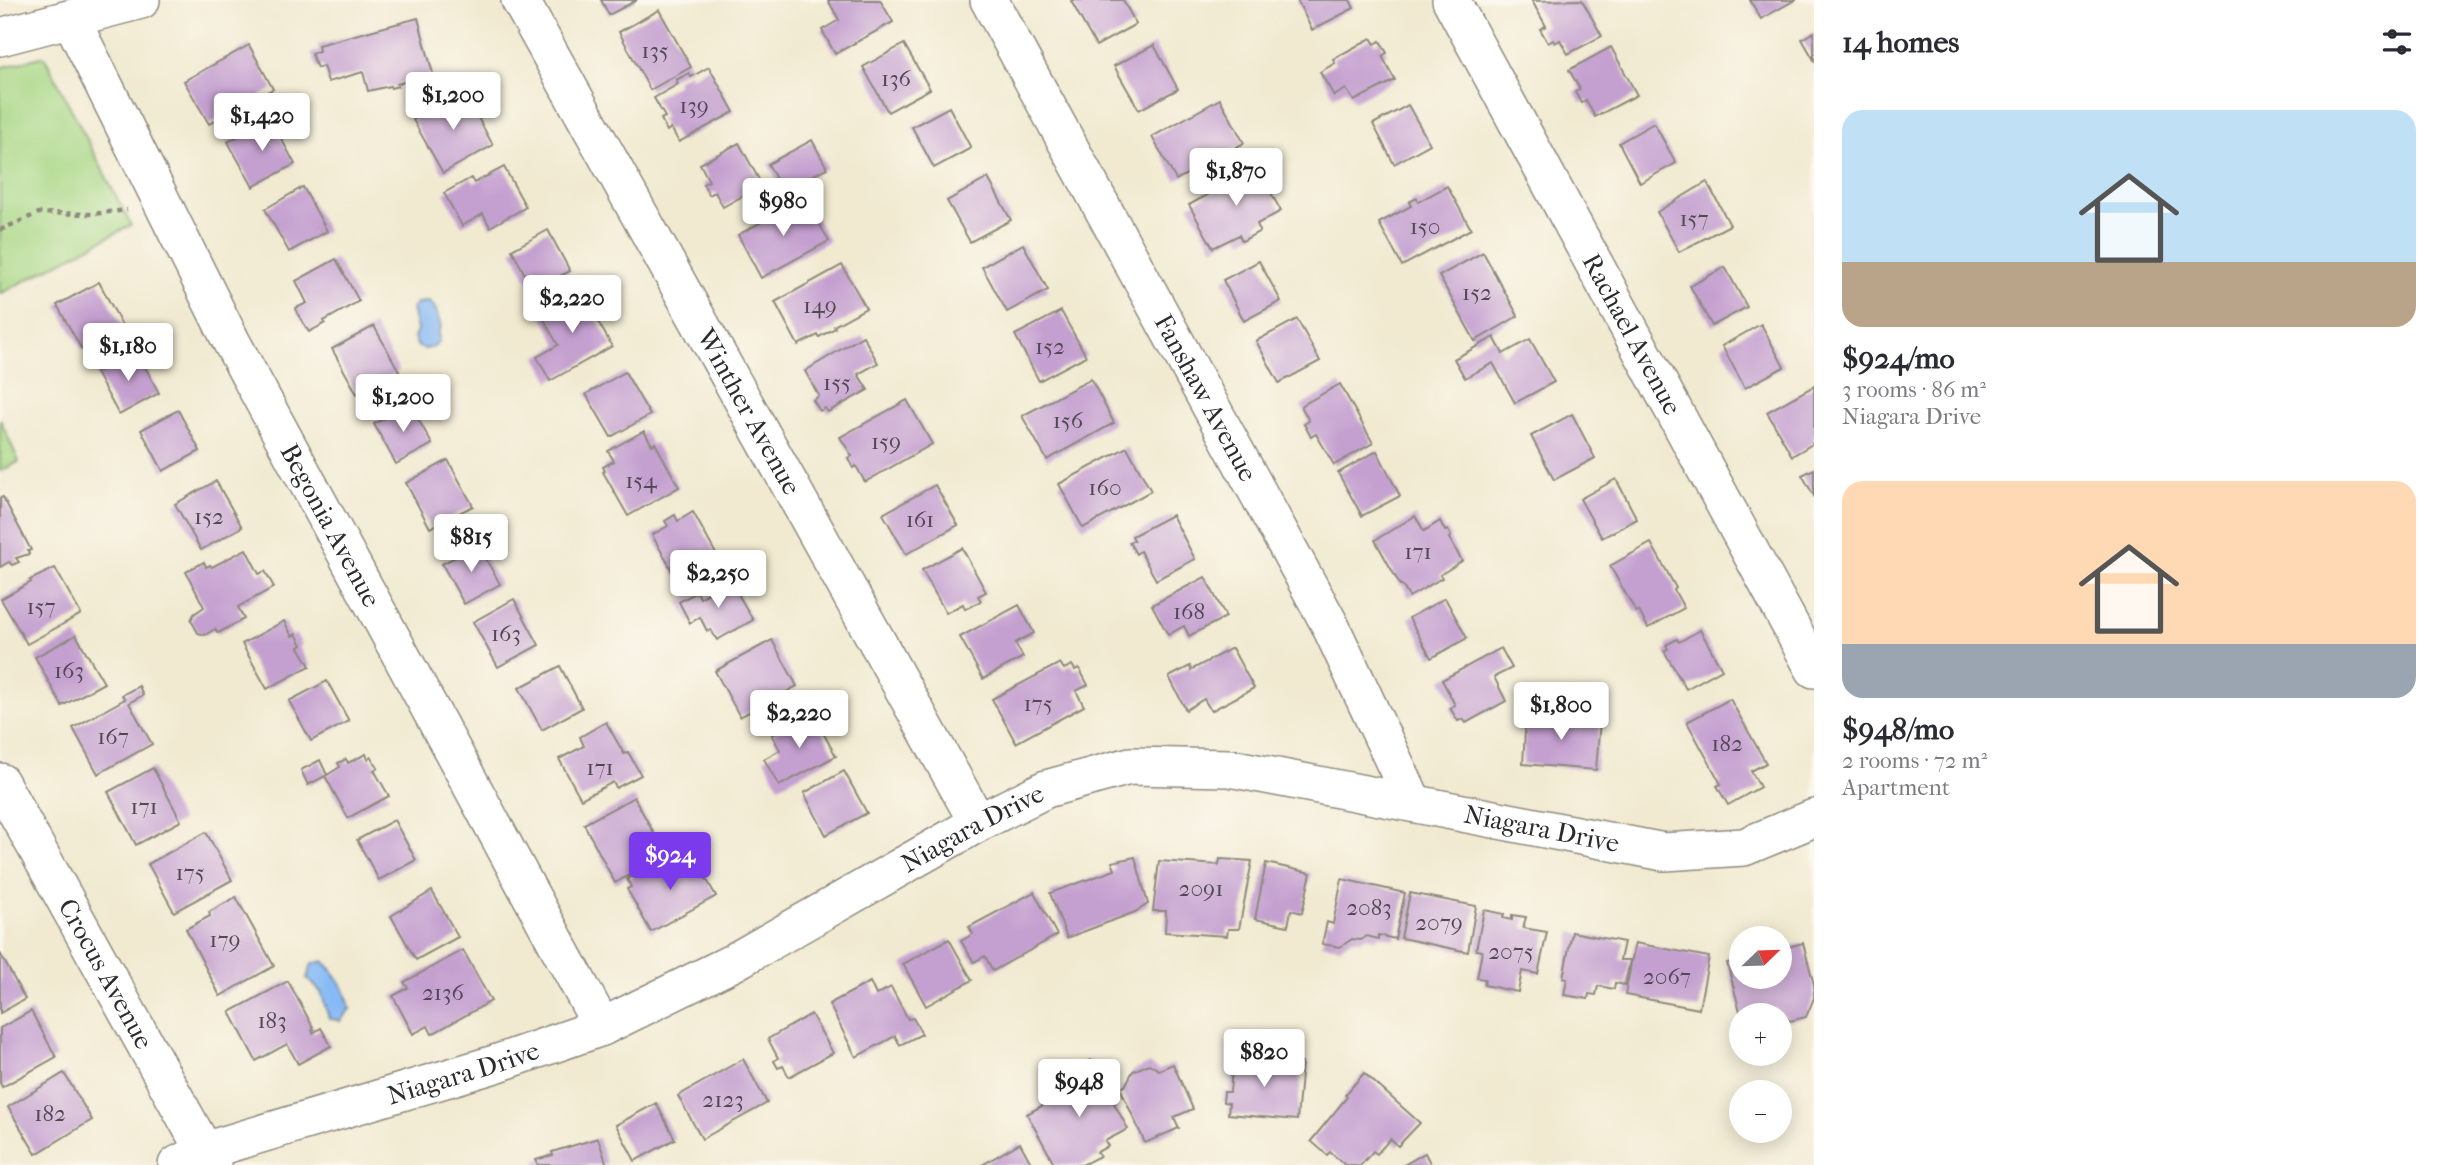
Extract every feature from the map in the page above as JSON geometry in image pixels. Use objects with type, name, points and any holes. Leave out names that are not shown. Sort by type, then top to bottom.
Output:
[{"type":"street","points":[[0,37],[141,0]]},
{"type":"street","name":"Winther Avenue","points":[[520,0],[978,823]]},
{"type":"street","name":"Fanshaw Avenue","points":[[989,0],[1329,623],[1413,802]]},
{"type":"street","name":"Rachael Avenue","points":[[1451,0],[1814,669]]},
{"type":"street","name":"Begonia Avenue","points":[[71,19],[232,341],[602,1027]]},
{"type":"street","name":"Niagara Drive","points":[[198,1160],[602,1027],[734,962],[978,823],[1046,789],[1130,765],[1230,768],[1664,852],[1744,847],[1814,818]]},
{"type":"street","name":"Crocus Avenue","points":[[0,782],[198,1160]]},
{"type":"path","points":[[0,230],[39,213],[92,214],[126,210],[160,198]]},
{"type":"green space","points":[[44,56],[131,225],[0,294],[0,68]]},
{"type":"green space","points":[[0,419],[19,462],[0,471]]},
{"type":"water","points":[[429,302],[435,308],[441,327],[439,340],[434,347],[425,349],[418,347],[414,338],[417,330],[412,309],[417,303]]},
{"type":"water","points":[[323,961],[341,983],[350,1009],[340,1021],[329,1018],[321,992],[307,978],[312,964]]},
{"type":"building","points":[[601,0],[637,0],[609,15]]},
{"type":"building","points":[[828,0],[880,0],[893,22],[835,54],[822,30],[839,20]]},
{"type":"building","points":[[1123,0],[1136,24],[1096,46],[1071,1]]},
{"type":"building","points":[[1297,0],[1350,0],[1354,8],[1312,30]]},
{"type":"building","points":[[1582,0],[1602,36],[1568,54],[1560,40],[1548,43],[1540,29],[1546,26],[1532,1]]},
{"type":"building","points":[[1750,0],[1795,0],[1761,19]]},
{"type":"building","points":[[659,10],[691,67],[650,90],[619,32]]},
{"type":"building","points":[[418,18],[433,74],[391,88],[390,86],[368,91],[363,72],[328,82],[323,66],[317,68],[311,53],[319,51],[318,45]]},
{"type":"building","points":[[1814,32],[1814,60],[1802,39]]},
{"type":"building","points":[[1371,38],[1375,44],[1380,41],[1387,53],[1382,56],[1395,80],[1354,101],[1346,89],[1334,96],[1320,72],[1335,63],[1333,59]]},
{"type":"building","points":[[904,44],[930,89],[888,112],[863,67]]},
{"type":"building","points":[[249,45],[273,89],[245,104],[249,112],[230,122],[226,115],[209,124],[184,81]]},
{"type":"building","points":[[1154,45],[1178,89],[1139,110],[1114,66]]},
{"type":"building","points":[[1611,47],[1637,95],[1595,117],[1586,100],[1581,103],[1575,92],[1580,89],[1569,70]]},
{"type":"building","points":[[709,67],[734,112],[679,142],[671,128],[667,131],[661,119],[665,117],[654,98],[678,84],[676,80],[689,73],[691,77]]},
{"type":"building","points":[[464,92],[472,107],[476,105],[481,114],[477,116],[493,145],[443,173],[413,120]]},
{"type":"building","points":[[1220,99],[1244,143],[1176,180],[1152,137]]},
{"type":"building","points":[[1408,105],[1430,144],[1394,164],[1373,124]]},
{"type":"building","points":[[949,107],[971,148],[934,168],[912,127]]},
{"type":"building","points":[[270,118],[295,164],[253,187],[228,142]]},
{"type":"building","points":[[1654,123],[1676,163],[1640,183],[1619,143]]},
{"type":"building","points":[[812,140],[827,168],[783,192],[768,164]]},
{"type":"building","points":[[739,143],[762,185],[723,207],[715,192],[709,195],[703,184],[709,181],[700,164]]},
{"type":"building","points":[[1250,162],[1257,168],[1281,211],[1257,224],[1260,231],[1242,241],[1239,235],[1213,248],[1189,205],[1246,174],[1242,166]]},
{"type":"building","points":[[504,167],[526,207],[490,227],[483,214],[462,226],[444,193],[471,178],[474,183]]},
{"type":"building","points":[[988,178],[1011,220],[970,242],[947,201]]},
{"type":"building","points":[[1707,182],[1730,225],[1679,252],[1657,212]]},
{"type":"building","points":[[1447,186],[1471,229],[1402,266],[1379,223],[1411,206],[1409,202],[1417,198],[1418,202]]},
{"type":"building","points":[[303,187],[327,231],[289,252],[265,209]]},
{"type":"building","points":[[805,198],[829,241],[761,278],[738,235]]},
{"type":"building","points":[[548,230],[570,271],[533,290],[512,250]]},
{"type":"building","points":[[1023,244],[1048,290],[1007,312],[982,267]]},
{"type":"building","points":[[1483,252],[1518,316],[1475,341],[1439,276]]},
{"type":"building","points":[[336,259],[359,301],[309,332],[297,313],[296,308],[307,303],[296,281]]},
{"type":"building","points":[[1259,261],[1281,301],[1244,321],[1223,280]]},
{"type":"building","points":[[842,265],[866,308],[819,337],[818,335],[798,345],[775,302]]},
{"type":"building","points":[[1725,267],[1747,307],[1712,326],[1690,286]]},
{"type":"building","points":[[99,282],[123,327],[82,350],[57,305]]},
{"type":"building","points":[[580,290],[612,346],[550,381],[537,357],[558,345],[540,312]]},
{"type":"building","points":[[1061,311],[1086,356],[1039,381],[1015,335]]},
{"type":"building","points":[[1297,319],[1320,361],[1279,383],[1256,341]]},
{"type":"building","points":[[1761,324],[1784,367],[1745,388],[1722,346]]},
{"type":"building","points":[[374,326],[399,371],[357,394],[332,349]]},
{"type":"building","points":[[863,336],[878,363],[858,374],[868,390],[828,412],[825,408],[820,411],[813,400],[819,396],[805,371]]},
{"type":"building","points":[[1494,337],[1503,354],[1530,339],[1554,382],[1515,403],[1493,363],[1465,378],[1454,359]]},
{"type":"building","points":[[136,350],[159,393],[119,415],[96,373]]},
{"type":"building","points":[[625,372],[650,415],[611,437],[586,394]]},
{"type":"building","points":[[1091,379],[1114,423],[1047,460],[1022,416]]},
{"type":"building","points":[[1340,384],[1373,443],[1334,465],[1316,434],[1311,437],[1304,424],[1309,421],[1301,406]]},
{"type":"building","points":[[1814,386],[1814,443],[1792,456],[1767,412]]},
{"type":"building","points":[[907,400],[932,444],[865,482],[856,466],[853,468],[848,458],[852,456],[840,437]]},
{"type":"building","points":[[410,404],[432,444],[396,464],[374,424]]},
{"type":"building","points":[[178,410],[200,451],[163,471],[141,430]]},
{"type":"building","points":[[1572,414],[1595,458],[1554,480],[1531,436]]},
{"type":"building","points":[[644,431],[652,445],[655,443],[679,487],[628,516],[603,472],[603,467],[614,461],[608,451]]},
{"type":"building","points":[[1127,447],[1151,491],[1083,528],[1059,484]]},
{"type":"building","points":[[1377,451],[1400,496],[1362,516],[1338,473]]},
{"type":"building","points":[[448,460],[473,506],[430,528],[406,483]]},
{"type":"building","points":[[1814,469],[1814,496],[1802,475]]},
{"type":"building","points":[[1616,479],[1637,519],[1602,538],[1580,499]]},
{"type":"building","points":[[216,481],[242,527],[201,550],[175,504]]},
{"type":"building","points":[[935,485],[958,525],[906,554],[883,514]]},
{"type":"building","points":[[3,497],[31,550],[28,551],[29,554],[16,558],[19,562],[12,565],[9,562],[0,567],[0,498]]},
{"type":"building","points":[[693,512],[716,554],[675,576],[652,535],[668,526],[665,521],[675,515],[678,521]]},
{"type":"building","points":[[1172,515],[1195,559],[1156,580],[1140,551],[1136,554],[1129,542],[1134,540],[1132,536]]},
{"type":"building","points":[[1415,516],[1424,531],[1440,521],[1445,531],[1448,530],[1451,537],[1449,538],[1462,561],[1440,575],[1442,578],[1409,597],[1375,540]]},
{"type":"building","points":[[1651,543],[1684,608],[1648,628],[1610,566]]},
{"type":"building","points":[[478,545],[500,584],[464,604],[442,564]]},
{"type":"building","points":[[962,548],[986,592],[978,596],[981,601],[965,609],[963,604],[946,613],[922,570]]},
{"type":"building","points":[[246,549],[259,574],[265,571],[274,587],[238,607],[244,619],[218,633],[215,629],[205,635],[198,633],[191,620],[194,614],[204,607],[186,572],[204,562],[206,567],[212,567]]},
{"type":"building","points":[[55,568],[81,614],[27,644],[1,599]]},
{"type":"building","points":[[1205,577],[1226,617],[1189,636],[1184,626],[1168,635],[1152,605]]},
{"type":"building","points":[[730,580],[753,620],[717,640],[711,630],[707,631],[700,617],[690,623],[679,602],[697,592],[700,598]]},
{"type":"building","points":[[1445,598],[1467,638],[1431,658],[1409,618]]},
{"type":"building","points":[[514,599],[539,645],[498,667],[473,622]]},
{"type":"building","points":[[1019,605],[1034,633],[1015,643],[1023,657],[983,679],[960,637]]},
{"type":"building","points":[[284,621],[292,636],[296,634],[302,645],[299,647],[310,666],[267,689],[242,644]]},
{"type":"building","points":[[1700,630],[1722,669],[1686,689],[1664,651],[1668,649],[1666,645],[1677,639],[1679,642]]},
{"type":"building","points":[[76,635],[104,683],[62,706],[35,657]]},
{"type":"building","points":[[772,640],[797,686],[740,717],[715,671]]},
{"type":"building","points":[[1232,648],[1254,688],[1211,711],[1204,699],[1186,710],[1169,677],[1190,666],[1191,670]]},
{"type":"building","points":[[1501,648],[1512,668],[1494,677],[1506,701],[1466,723],[1463,719],[1458,721],[1450,708],[1455,705],[1442,680]]},
{"type":"building","points":[[1060,663],[1064,669],[1072,665],[1075,670],[1079,668],[1088,685],[1076,691],[1084,706],[1016,743],[992,699]]},
{"type":"building","points":[[560,666],[582,708],[542,730],[519,688]]},
{"type":"building","points":[[327,681],[349,721],[311,741],[289,701]]},
{"type":"building","points":[[139,686],[143,695],[129,703],[152,744],[98,774],[73,728],[125,699],[122,695]]},
{"type":"building","points":[[1730,699],[1766,763],[1751,771],[1760,787],[1728,805],[1717,786],[1721,784],[1687,722]]},
{"type":"building","points":[[812,713],[836,756],[779,786],[764,759],[780,750],[772,735]]},
{"type":"building","points":[[1526,714],[1600,720],[1596,770],[1523,764]]},
{"type":"building","points":[[606,722],[624,754],[628,752],[641,775],[616,788],[613,782],[581,799],[559,759],[584,746],[580,737]]},
{"type":"building","points":[[366,754],[378,768],[374,770],[389,796],[348,818],[325,776],[308,785],[301,770],[320,760],[327,775],[340,767],[338,763],[346,759],[348,763]]},
{"type":"building","points":[[153,768],[181,821],[136,845],[108,792]]},
{"type":"building","points":[[844,771],[867,813],[826,835],[804,793]]},
{"type":"building","points":[[634,797],[666,855],[615,883],[584,824]]},
{"type":"building","points":[[394,820],[416,860],[379,880],[357,840]]},
{"type":"building","points":[[206,832],[232,880],[174,912],[148,864]]},
{"type":"building","points":[[692,853],[716,896],[651,932],[627,889],[631,887],[627,879],[643,871],[647,877]]},
{"type":"building","points":[[1135,857],[1148,904],[1135,912],[1067,938],[1050,893],[1115,870],[1112,862]]},
{"type":"building","points":[[1220,859],[1252,861],[1239,929],[1228,929],[1227,936],[1165,932],[1166,911],[1153,911],[1159,861],[1219,865]]},
{"type":"building","points":[[1266,863],[1311,873],[1302,913],[1291,910],[1288,926],[1255,919]]},
{"type":"building","points":[[1342,879],[1405,893],[1395,939],[1378,935],[1378,939],[1367,936],[1361,940],[1352,939],[1340,947],[1322,944],[1327,922],[1333,924]]},
{"type":"building","points":[[432,891],[458,937],[416,960],[391,916]]},
{"type":"building","points":[[1034,892],[1057,935],[993,971],[985,956],[974,962],[961,941],[973,934],[969,927]]},
{"type":"building","points":[[1410,893],[1476,906],[1468,952],[1401,938]]},
{"type":"building","points":[[236,897],[274,966],[220,996],[186,929]]},
{"type":"building","points":[[1484,910],[1504,914],[1503,918],[1512,920],[1512,915],[1526,917],[1523,928],[1547,932],[1538,974],[1522,971],[1518,992],[1484,985],[1485,979],[1477,978],[1482,951],[1476,950]]},
{"type":"building","points":[[1572,932],[1624,942],[1620,960],[1630,960],[1625,985],[1615,983],[1614,989],[1598,986],[1596,995],[1589,994],[1588,999],[1564,995],[1567,979],[1563,978]]},
{"type":"building","points":[[949,939],[972,980],[926,1006],[903,964]]},
{"type":"building","points":[[1635,943],[1709,957],[1699,1009],[1625,995]]},
{"type":"building","points":[[1803,943],[1814,985],[1814,998],[1806,1017],[1792,1020],[1792,1003],[1738,1003],[1734,989],[1792,989],[1792,946]]},
{"type":"building","points":[[463,950],[491,1001],[432,1034],[428,1026],[413,1034],[393,996],[408,988],[404,982]]},
{"type":"building","points":[[0,953],[25,999],[0,1013]]},
{"type":"building","points":[[288,981],[314,1029],[313,1033],[321,1028],[331,1046],[298,1064],[287,1044],[256,1061],[230,1012]]},
{"type":"building","points":[[870,982],[876,995],[891,987],[908,1019],[913,1018],[922,1034],[900,1045],[895,1036],[856,1057],[829,1004]]},
{"type":"building","points":[[31,1011],[56,1057],[2,1087],[0,1028]]},
{"type":"building","points":[[811,1014],[833,1053],[789,1077],[783,1066],[778,1068],[774,1061],[778,1058],[768,1039]]},
{"type":"building","points":[[1233,1058],[1302,1063],[1297,1120],[1228,1114],[1229,1103],[1223,1102],[1224,1092],[1230,1092]]},
{"type":"building","points":[[743,1059],[767,1103],[702,1139],[678,1096]]},
{"type":"building","points":[[1091,1060],[1128,1129],[1105,1141],[1108,1146],[1097,1152],[1100,1156],[1082,1165],[1055,1165],[1027,1114],[1073,1089],[1064,1075]]},
{"type":"building","points":[[1149,1064],[1159,1070],[1173,1064],[1193,1109],[1174,1117],[1179,1128],[1145,1143],[1120,1088],[1125,1086],[1133,1071]]},
{"type":"building","points":[[64,1073],[92,1120],[36,1154],[8,1107]]},
{"type":"building","points":[[1364,1073],[1420,1123],[1398,1146],[1390,1139],[1377,1154],[1373,1151],[1361,1165],[1345,1165],[1330,1152],[1327,1155],[1311,1141]]},
{"type":"building","points":[[656,1103],[675,1139],[635,1161],[616,1125]]},
{"type":"building","points":[[598,1138],[607,1165],[538,1165],[536,1160],[553,1155],[552,1152]]},
{"type":"building","points":[[1020,1143],[1032,1165],[982,1165]]},
{"type":"building","points":[[1425,1153],[1431,1165],[1404,1165]]}]
